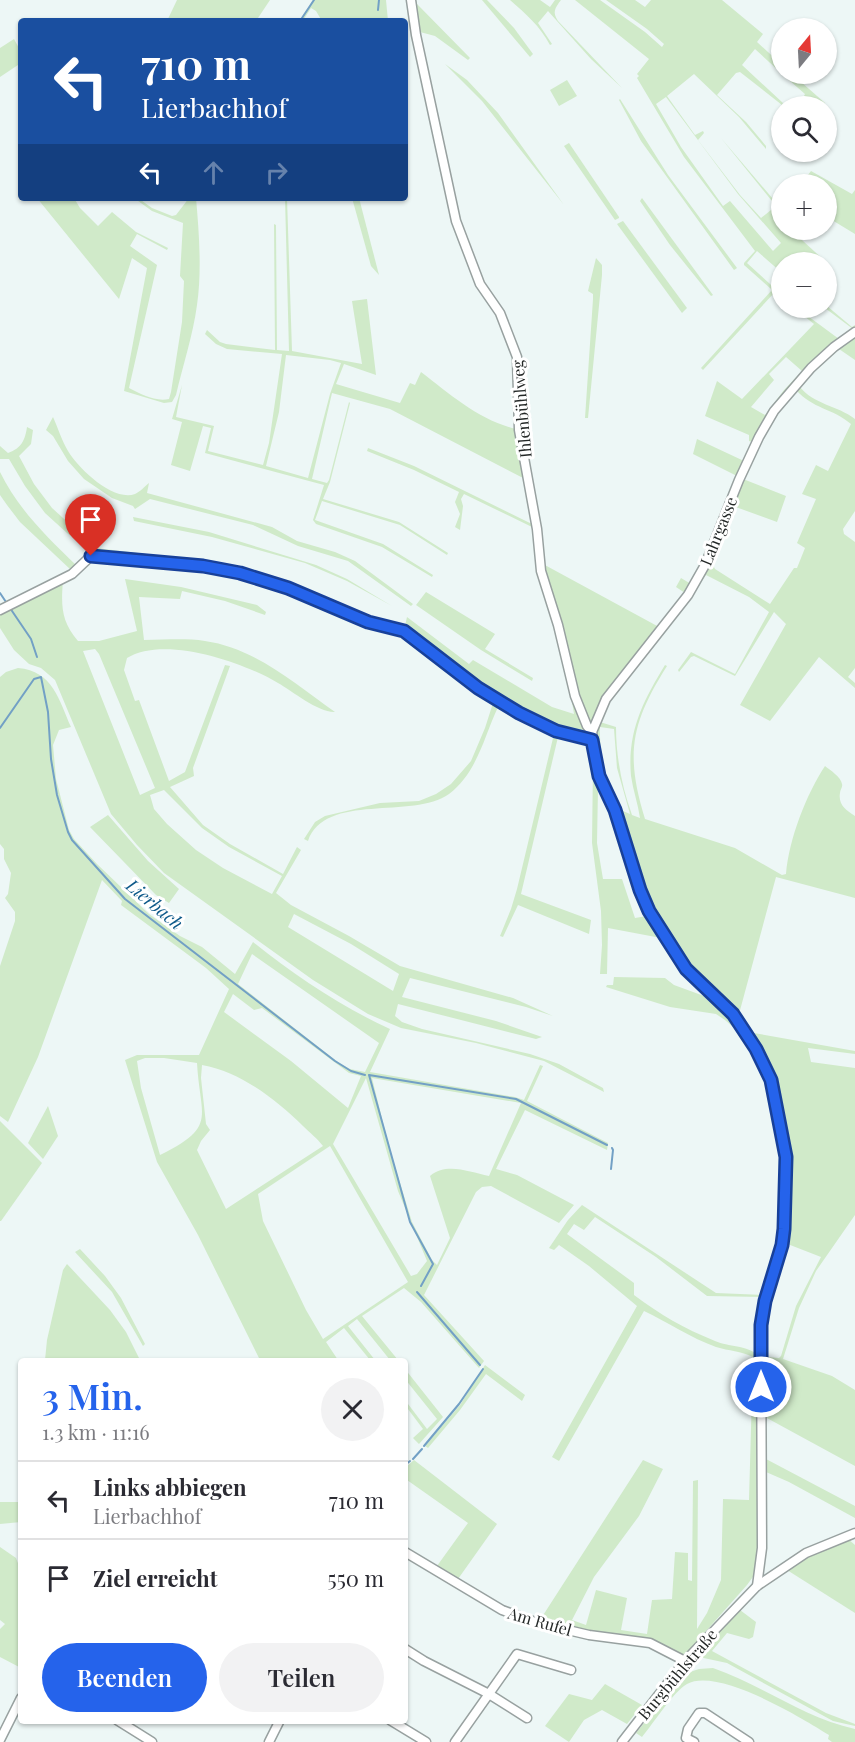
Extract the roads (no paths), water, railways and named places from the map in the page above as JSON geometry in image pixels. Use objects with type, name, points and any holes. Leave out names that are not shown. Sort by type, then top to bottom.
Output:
[{"type":"street","name":"Ihlenbühlweg","points":[[411,0],[416,35],[456,221],[480,284],[500,313],[518,357],[519,430],[537,529],[541,571],[558,626],[575,696],[592,736]]},
{"type":"street","name":"Lahrgasse","points":[[592,736],[606,699],[688,595],[705,565],[749,458],[774,411],[811,368],[855,332]]},
{"type":"street","points":[[0,610],[75,572],[91,556],[222,568],[288,588],[368,622],[404,631],[478,688],[504,705],[556,731],[592,736],[599,776],[615,810],[640,890],[649,911],[686,969],[733,1014],[756,1049],[771,1080],[786,1157],[782,1245],[765,1301],[761,1325],[762,1548],[757,1586]]},
{"type":"street","points":[[585,721],[596,722]]},
{"type":"street","name":"Burgbühlstraße","points":[[622,1742],[685,1661],[757,1586],[806,1553],[855,1533]]},
{"type":"street","name":"Am Rufel","points":[[408,1554],[502,1610],[538,1623],[590,1635],[650,1643],[685,1661]]},
{"type":"street","points":[[408,1651],[489,1694],[527,1718]]},
{"type":"street","points":[[455,1742],[517,1653],[571,1670]]},
{"type":"street","points":[[0,1740],[18,1704]]},
{"type":"street","points":[[694,1742],[686,1738],[688,1729],[699,1713],[705,1713],[749,1742]]},
{"type":"street","points":[[123,1724],[148,1741]]},
{"type":"street","points":[[269,1742],[278,1724]]},
{"type":"street","points":[[397,1724],[426,1742]]},
{"type":"waterway","points":[[302,18],[314,0]]},
{"type":"waterway","points":[[378,10],[379,0]]},
{"type":"waterway","name":"Lierbach","points":[[0,593],[6,602]]},
{"type":"waterway","name":"Lierbach","points":[[10,608],[31,639],[37,657]]},
{"type":"waterway","name":"Lierbach","points":[[0,728],[34,679],[41,677],[48,712],[51,759],[57,795],[72,840],[125,899],[335,1061],[351,1071],[365,1075]]},
{"type":"waterway","name":"Lierbach","points":[[421,1286],[433,1264],[410,1222],[369,1075],[516,1099],[607,1145]]},
{"type":"waterway","name":"Lierbach","points":[[611,1169],[612,1148]]},
{"type":"waterway","points":[[417,1292],[480,1365]]},
{"type":"waterway","points":[[424,1446],[459,1404],[483,1369]]},
{"type":"waterway","points":[[413,1459],[422,1449]]}]
